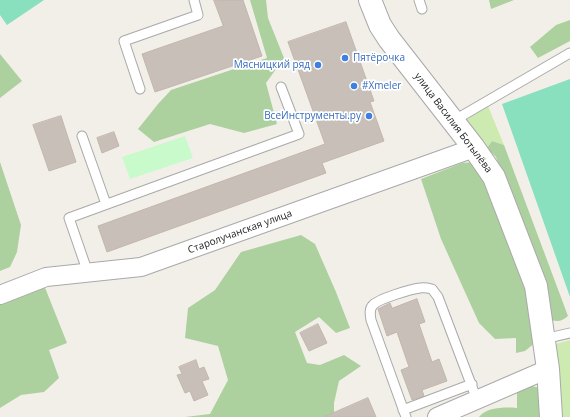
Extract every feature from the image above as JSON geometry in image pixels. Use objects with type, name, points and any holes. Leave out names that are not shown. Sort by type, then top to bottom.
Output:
[{"type":"street","name":"улица Василия Ботылёва","points":[[370,0],[380,25],[389,39],[474,148],[494,177],[536,286],[548,369],[551,417]]},
{"type":"street","name":"Старолучанская улица","points":[[0,295],[46,277],[141,267],[474,148]]},
{"type":"street","points":[[437,417],[474,392],[548,369]]},
{"type":"lane","points":[[140,89],[124,41],[198,15],[194,0]]},
{"type":"lane","points":[[453,121],[570,54]]},
{"type":"lane","points":[[88,273],[69,218],[299,134],[281,87]]},
{"type":"lane","points":[[82,136],[106,204]]},
{"type":"lane","points":[[422,287],[432,289],[438,297],[474,392],[404,414],[371,320],[370,311],[373,304],[414,289],[422,287]]},
{"type":"lane","points":[[544,339],[570,333]]},
{"type":"green space","points":[[0,0],[44,0],[7,25],[0,15]]},
{"type":"green space","points":[[250,0],[266,0],[268,18],[284,58],[266,83],[277,124],[244,133],[210,124],[154,142],[138,129],[171,90],[267,58]]},
{"type":"green space","points":[[489,0],[514,0],[491,9]]},
{"type":"green space","points":[[570,20],[570,41],[538,58],[530,47],[556,25]]},
{"type":"green space","points":[[0,54],[22,81],[0,98]]},
{"type":"green space","points":[[570,79],[570,297],[502,104]]},
{"type":"green space","points":[[488,106],[504,145],[492,141],[487,148],[464,121]]},
{"type":"green space","points":[[185,136],[193,158],[130,179],[122,157]]},
{"type":"green space","points":[[492,141],[504,145],[568,316],[563,320],[555,321],[546,319],[538,284],[496,157],[487,148]]},
{"type":"green space","points":[[0,162],[21,225],[17,252],[10,267],[0,271]]},
{"type":"green space","points":[[474,162],[488,178],[527,284],[536,342],[525,351],[516,353],[516,338],[495,339],[479,323],[441,239],[421,179],[462,163]]},
{"type":"green space","points":[[301,235],[315,244],[350,328],[336,333],[319,317],[295,332],[307,363],[320,365],[344,355],[361,366],[339,381],[334,403],[334,417],[185,417],[210,414],[228,380],[218,346],[185,338],[188,308],[215,290],[241,252]]},
{"type":"green space","points":[[44,285],[67,343],[49,350],[59,378],[44,392],[21,395],[0,408],[0,302]]},
{"type":"green space","points":[[570,340],[570,417],[558,417],[552,345]]},
{"type":"green space","points":[[532,386],[543,389],[546,417],[479,417],[491,409],[517,408],[517,392]]},
{"type":"building","points":[[214,0],[243,0],[262,56],[155,92],[142,54],[223,26]]},
{"type":"building","points":[[346,22],[374,101],[370,102],[384,141],[322,163],[326,173],[107,252],[98,226],[325,144],[288,42]]},
{"type":"building","points":[[61,116],[76,162],[49,171],[33,125]]},
{"type":"building","points":[[114,132],[119,146],[102,153],[97,138]]},
{"type":"building","points":[[417,299],[425,322],[419,324],[432,362],[439,359],[447,381],[422,390],[424,396],[412,400],[401,370],[409,367],[397,332],[387,336],[378,309],[390,303],[392,308]]},
{"type":"building","points":[[318,324],[327,343],[309,351],[300,333]]},
{"type":"building","points":[[196,360],[199,369],[204,367],[209,379],[202,381],[208,395],[194,401],[190,391],[185,393],[177,375],[182,374],[179,367]]},
{"type":"building","points":[[368,398],[376,417],[324,417]]},
{"type":"place","name":"Пятёрочка","points":[[345,58]]},
{"type":"place","name":"Мясницкий ряд","points":[[318,65]]},
{"type":"place","name":"#Xmeler","points":[[354,86]]},
{"type":"place","name":"ВсеИнструменты.ру","points":[[369,116]]}]
